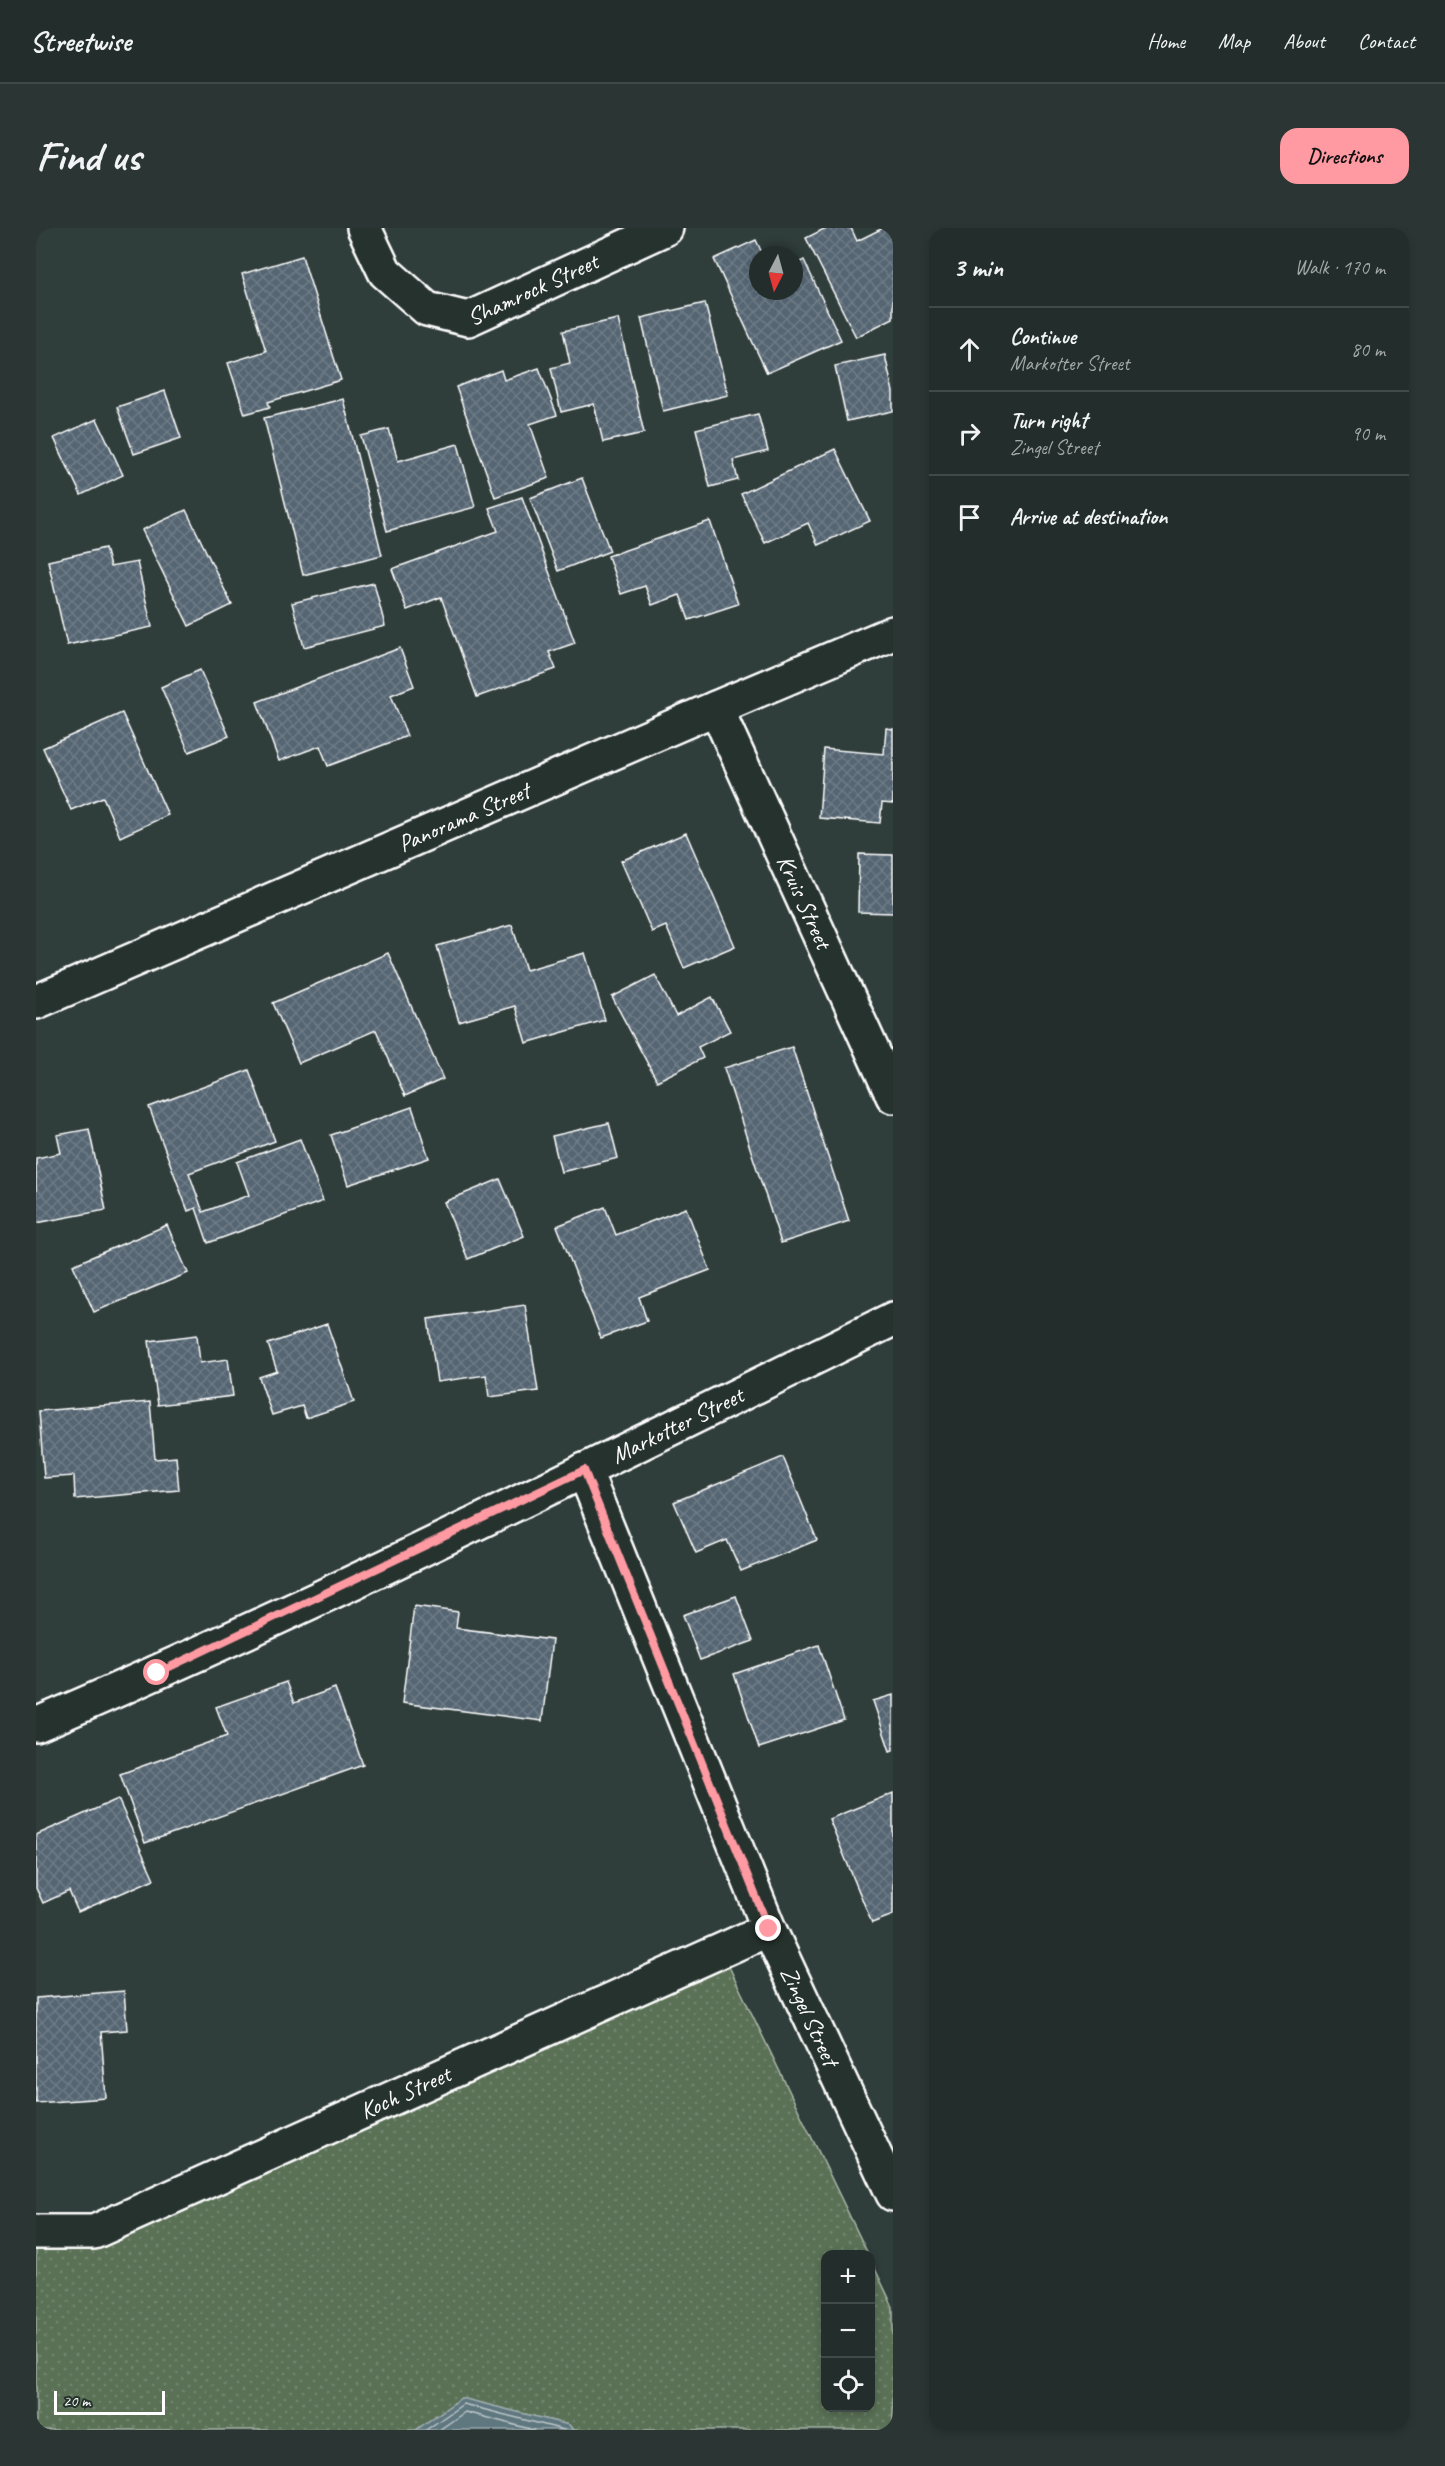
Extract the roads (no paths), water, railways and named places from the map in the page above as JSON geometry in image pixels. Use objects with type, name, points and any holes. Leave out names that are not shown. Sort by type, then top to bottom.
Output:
[{"type":"street","name":"Shamrock Street","points":[[364,228],[385,272],[427,309],[468,319],[666,228]]},
{"type":"street","name":"Panorama Street","points":[[36,1002],[893,633]]},
{"type":"street","name":"Kruis Street","points":[[716,708],[893,1096]]},
{"type":"street","name":"Markotter Street","points":[[36,1725],[157,1673],[584,1470],[893,1319]]},
{"type":"street","name":"Zingel Street","points":[[584,1470],[769,1929],[893,2194]]},
{"type":"street","name":"Koch Street","points":[[36,2232],[94,2232],[769,1929]]},
{"type":"water","points":[[461,2398],[569,2425],[573,2430],[416,2430]]}]
